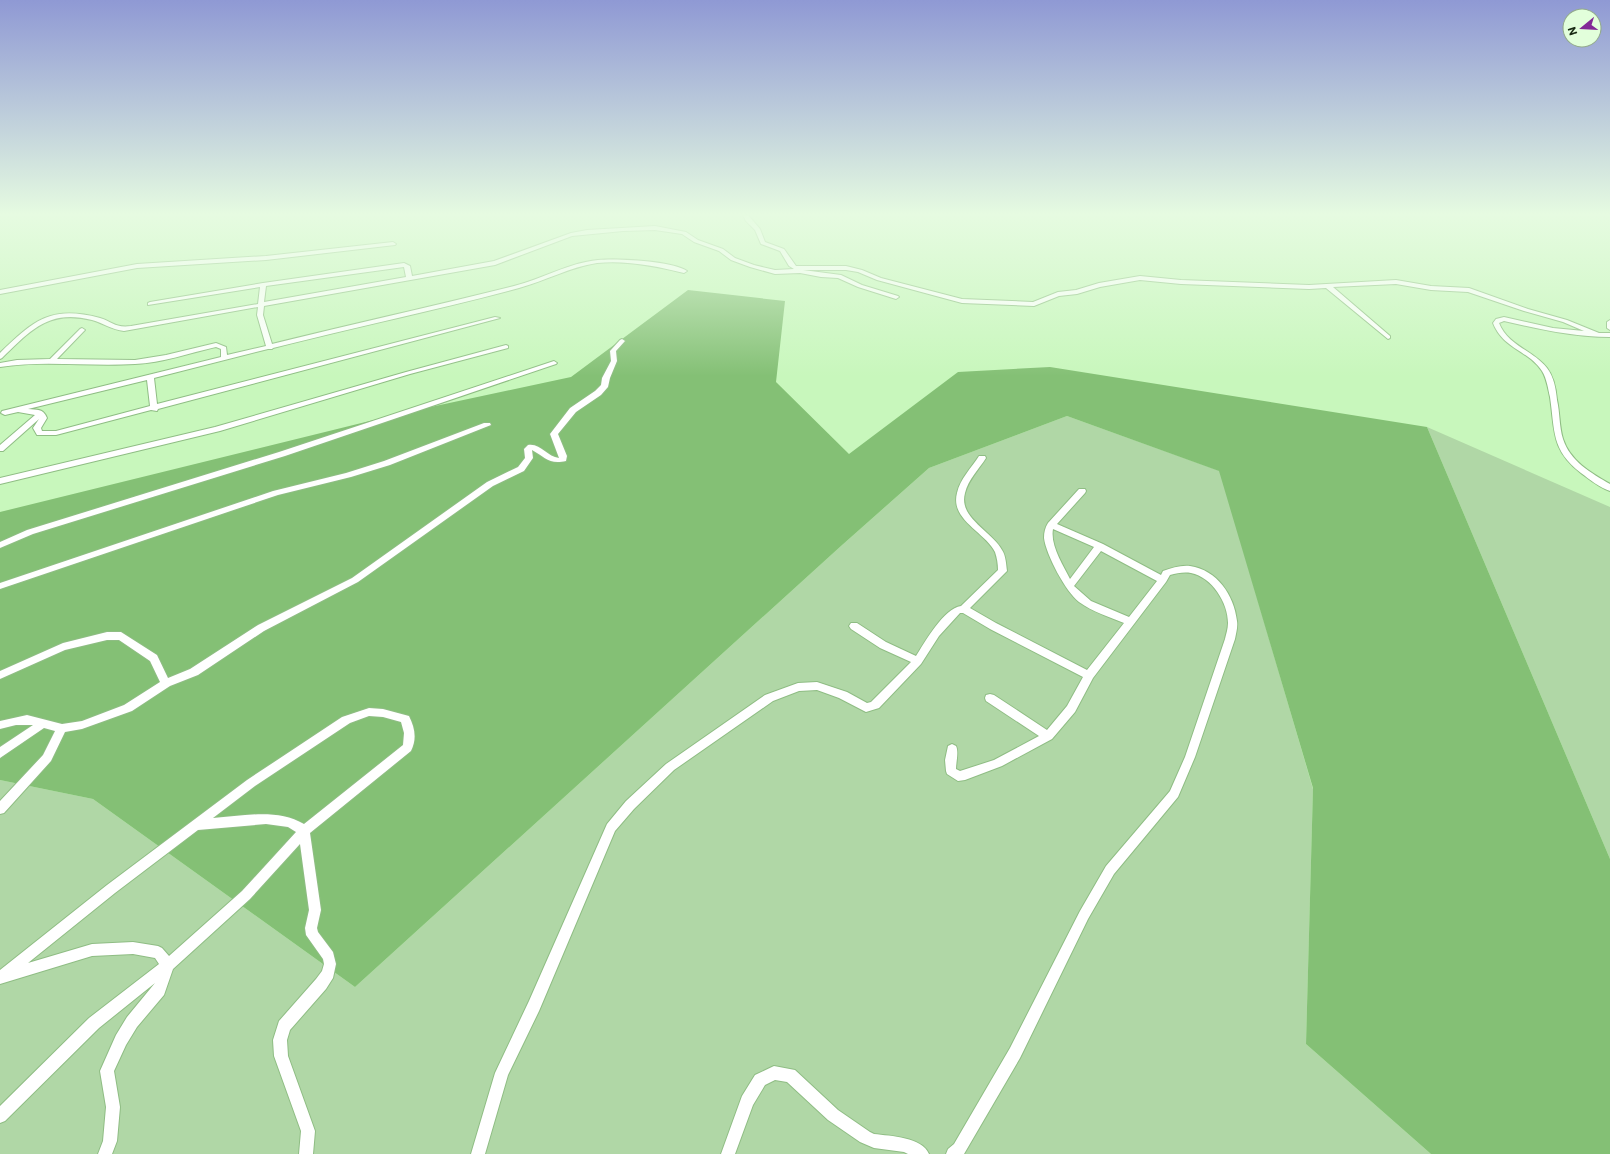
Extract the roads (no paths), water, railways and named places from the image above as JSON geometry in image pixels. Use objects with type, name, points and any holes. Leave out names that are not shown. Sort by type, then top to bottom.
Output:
[{"type":"street","points":[[0,292],[121,269]]},
{"type":"street","points":[[150,304],[263,285],[377,269]]},
{"type":"street","points":[[408,269],[410,279]]},
{"type":"street","points":[[0,357],[35,324],[53,317],[75,314],[100,320],[112,327],[124,329],[464,269]]},
{"type":"street","points":[[2,413],[517,287],[571,269]]},
{"type":"street","points":[[675,269],[684,271]]},
{"type":"street","points":[[762,269],[768,271],[806,269]]},
{"type":"street","points":[[849,269],[860,270],[879,280],[970,302],[1038,304],[1058,294],[1077,292],[1099,285],[1140,278],[1180,282],[1329,287],[1384,282],[1431,288],[1461,288],[1566,321],[1598,335]]},
{"type":"street","points":[[798,270],[839,276],[860,286],[896,297]]},
{"type":"street","points":[[263,285],[260,315],[270,348]]},
{"type":"street","points":[[1329,287],[1388,337]]},
{"type":"street","points":[[41,413],[43,418],[36,428],[40,433],[56,433],[154,409],[497,318]]},
{"type":"street","points":[[1610,336],[1533,327],[1504,319],[1498,320],[1496,323],[1499,333],[1528,354],[1543,368],[1551,382],[1557,427],[1562,447],[1574,464],[1610,488]]},
{"type":"street","points":[[1610,322],[1610,328]]},
{"type":"street","points":[[53,360],[82,330]]},
{"type":"street","points":[[0,725],[31,718],[62,728],[82,725],[128,708],[166,683],[194,672],[261,628],[355,580],[490,484],[521,469],[529,458],[528,449],[531,447],[558,462],[563,459],[563,455],[555,442],[554,434],[573,410],[598,393],[605,385],[606,378],[614,362],[613,351],[622,341]]},
{"type":"street","points":[[0,365],[53,360],[136,362],[162,358],[216,345],[224,348],[224,359]]},
{"type":"street","points":[[0,481],[217,429],[408,373],[506,347]]},
{"type":"street","points":[[0,371],[9,363]]},
{"type":"street","points":[[0,545],[30,532],[282,454],[554,363]]},
{"type":"street","points":[[150,378],[154,409]]},
{"type":"street","points":[[2,413],[21,411],[41,413]]},
{"type":"street","points":[[0,449],[41,413]]},
{"type":"street","points":[[0,586],[276,493],[348,475],[387,463],[487,425]]},
{"type":"street","points":[[478,1154],[502,1073],[534,1006],[610,828],[630,805],[670,767],[769,698],[798,687],[817,686],[843,695],[866,708],[870,708],[875,705],[918,661],[936,633],[957,610],[964,609],[1003,570],[998,550],[964,514],[960,503],[960,493],[982,458]]},
{"type":"street","points":[[1082,492],[1051,525],[1048,530],[1050,545],[1076,594],[1089,604],[1131,622]]},
{"type":"street","points":[[1051,525],[1100,546],[1163,580]]},
{"type":"street","points":[[1070,585],[1100,546]]},
{"type":"street","points":[[952,749],[950,760],[951,771],[958,776],[965,776],[998,763],[1048,736],[1071,709],[1089,675],[1163,580],[1166,573],[1177,568],[1196,569],[1211,579],[1225,594],[1233,619],[1230,639],[1190,757],[1174,794],[1110,870],[1084,915],[1015,1053],[959,1149],[953,1154]]},
{"type":"street","points":[[964,609],[993,626],[1089,675]]},
{"type":"street","points":[[854,626],[883,644],[918,661]]},
{"type":"street","points":[[0,675],[63,647],[107,636],[121,636],[154,658],[166,683]]},
{"type":"street","points":[[990,698],[1048,736]]},
{"type":"street","points":[[0,978],[111,888],[252,783],[346,720],[369,712],[383,713],[405,719],[410,730],[411,738],[408,748],[304,831],[246,895],[168,965],[94,1023],[0,1116]]},
{"type":"street","points":[[0,753],[43,723]]},
{"type":"street","points":[[0,809],[46,758],[62,728]]},
{"type":"street","points":[[196,825],[266,819],[290,822],[304,831],[315,910],[311,928],[312,935],[329,956],[330,964],[328,973],[321,984],[284,1026],[280,1040],[281,1056],[308,1130],[306,1154]]},
{"type":"street","points":[[0,978],[92,950],[133,948],[158,952],[168,965]]},
{"type":"street","points":[[105,1154],[110,1141],[113,1107],[107,1071],[121,1040],[132,1022],[159,990],[168,965]]},
{"type":"street","points":[[728,1154],[747,1101],[760,1080],[774,1073],[790,1076],[833,1115],[865,1137],[874,1141],[906,1144],[922,1154]]}]
